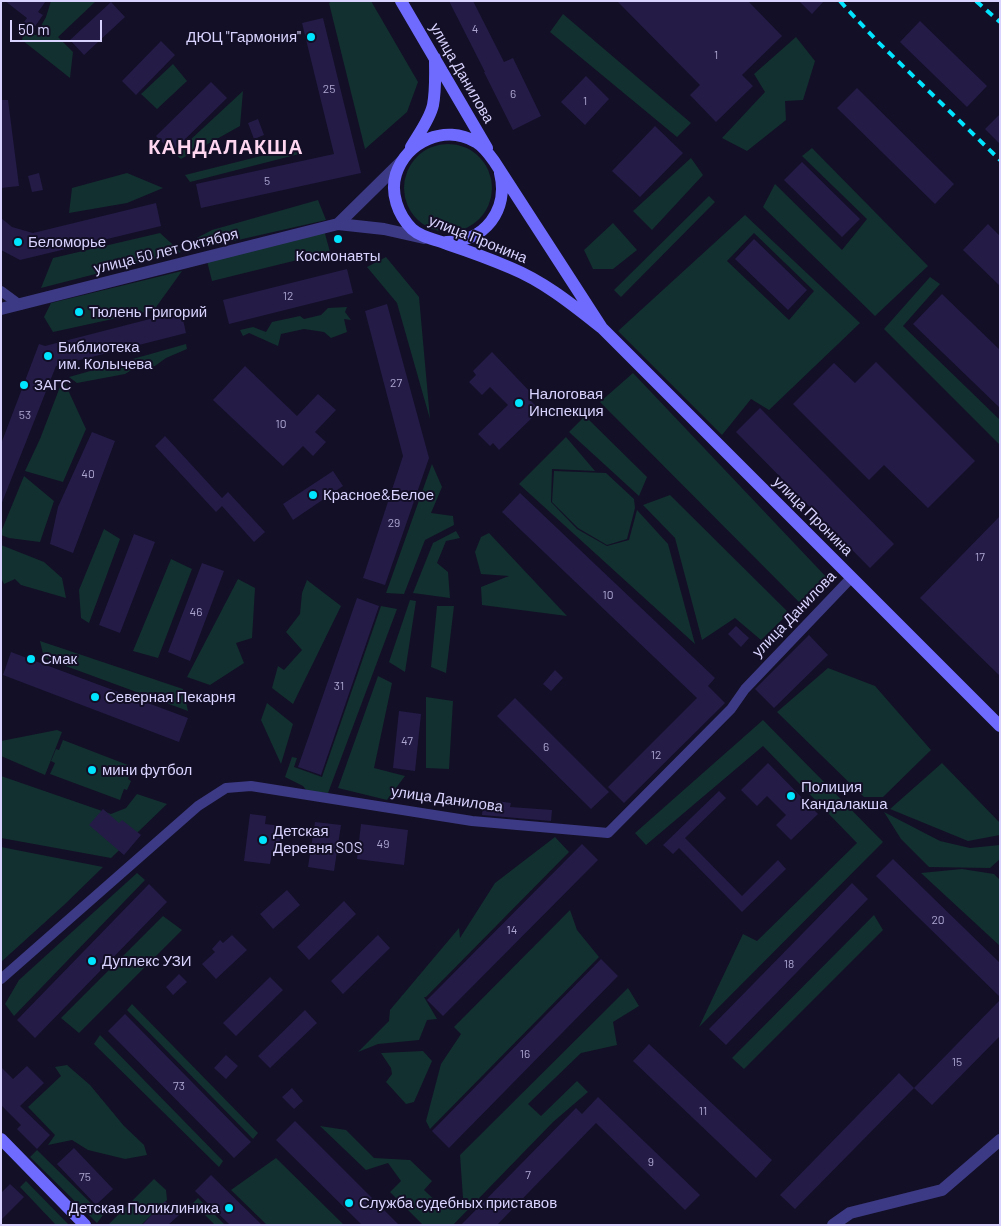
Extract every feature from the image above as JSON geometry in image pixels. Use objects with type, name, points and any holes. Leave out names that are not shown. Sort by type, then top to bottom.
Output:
[{"type":"main road","name":"улица Данилова","points":[[402,1],[494,161]]},
{"type":"main road","points":[[404,157],[420,132],[432,107],[435,88],[435,58]]},
{"type":"main road","name":"улица Пронина","points":[[602,328],[484,148],[465,137],[444,134],[424,140],[404,157],[396,175],[394,190],[397,205],[403,219],[414,230],[427,238],[444,242],[512,268],[558,293],[602,328],[1000,726]]},
{"type":"main road","points":[[444,242],[465,240],[475,235],[484,229],[497,212],[502,192],[500,176],[494,161]]},
{"type":"main road","points":[[1,1140],[85,1225]]},
{"type":"street","points":[[338,224],[404,157]]},
{"type":"street","points":[[338,224],[384,229],[427,238]]},
{"type":"street","name":"улица 50 лет Октября","points":[[1,309],[338,224]]},
{"type":"street","points":[[1,291],[20,305]]},
{"type":"street","name":"улица Данилова","points":[[1,979],[198,806],[226,788],[251,786],[472,821],[608,833],[731,709],[745,688],[851,578]]},
{"type":"street","points":[[833,1225],[850,1213],[942,1190],[1000,1140]]},
{"type":"green space","points":[[51,1],[96,1],[58,37],[73,52],[70,78],[22,40],[24,32],[36,35],[46,17]]},
{"type":"green space","points":[[332,1],[371,1],[418,82],[407,112],[365,149],[329,3]]},
{"type":"green space","points":[[563,14],[691,123],[677,137],[550,32]]},
{"type":"green space","points":[[796,37],[815,61],[803,100],[785,101],[786,120],[747,151],[722,138],[765,92],[754,74]]},
{"type":"green space","points":[[173,64],[187,81],[157,109],[141,94]]},
{"type":"green space","points":[[243,91],[240,126],[181,159],[175,154]]},
{"type":"green space","points":[[448,144],[465,148],[479,157],[488,171],[492,188],[488,205],[479,219],[465,228],[448,232],[431,228],[417,219],[408,205],[404,188],[408,171],[417,157],[431,148]]},
{"type":"green space","points":[[301,146],[303,153],[190,182],[185,175]]},
{"type":"green space","points":[[812,148],[928,266],[875,316],[763,207],[775,184],[842,250],[867,219],[802,156]]},
{"type":"green space","points":[[691,158],[703,175],[652,230],[633,211]]},
{"type":"green space","points":[[127,173],[163,188],[127,203],[69,213],[72,188]]},
{"type":"green space","points":[[709,196],[715,202],[621,297],[614,290]]},
{"type":"green space","points":[[318,200],[326,220],[203,248],[197,238],[212,230]]},
{"type":"green space","points":[[745,215],[860,323],[769,410],[751,399],[722,435],[618,331]],"holes":[[[754,233],[814,291],[789,320],[727,261]]]},
{"type":"green space","points":[[613,223],[637,250],[613,269],[593,269],[584,250]]},
{"type":"green space","points":[[324,230],[330,252],[212,281],[207,261]]},
{"type":"green space","points":[[160,233],[181,252],[41,288],[53,258]]},
{"type":"green space","points":[[386,257],[419,297],[430,419],[397,303],[367,267]]},
{"type":"green space","points":[[182,271],[154,310],[53,332],[44,317],[51,303]]},
{"type":"green space","points":[[930,277],[940,284],[903,326],[1000,420],[1000,445],[884,329]]},
{"type":"green space","points":[[347,307],[345,312],[351,320],[344,319],[347,332],[331,338],[324,332],[304,329],[281,334],[278,346],[249,333],[243,336],[240,330],[253,327],[266,332],[272,322],[300,316],[304,319],[321,315],[328,308]]},
{"type":"green space","points":[[186,344],[187,349],[166,358],[155,366],[138,366],[125,374],[77,383],[69,377]]},
{"type":"green space","points":[[633,373],[830,581],[804,607],[600,402]]},
{"type":"green space","points":[[63,379],[86,429],[63,482],[25,471],[40,439]]},
{"type":"green space","points":[[585,416],[647,477],[639,496],[569,432]]},
{"type":"green space","points":[[566,437],[595,471],[552,469],[551,502],[577,529],[607,546],[629,540],[637,510],[668,544],[695,644],[519,484]]},
{"type":"green space","points":[[432,464],[442,487],[431,513],[453,516],[454,525],[425,540],[404,594],[386,593]]},
{"type":"green space","points":[[554,471],[606,473],[634,499],[635,508],[627,539],[607,545],[578,528],[552,502]]},
{"type":"green space","points":[[24,476],[54,501],[40,542],[9,538],[1,535]]},
{"type":"green space","points":[[670,495],[789,613],[761,640],[735,618],[702,640],[675,538],[643,505]]},
{"type":"green space","points":[[104,529],[120,539],[89,623],[81,618],[79,590]]},
{"type":"green space","points":[[456,531],[460,538],[446,541],[437,563],[448,572],[450,598],[413,593],[433,543]]},
{"type":"green space","points":[[489,533],[567,616],[482,605],[481,587],[509,576],[481,574],[475,552],[481,537]]},
{"type":"green space","points":[[1,545],[44,562],[62,578],[66,598],[21,585],[15,579],[4,584],[1,578]]},
{"type":"green space","points":[[171,559],[192,569],[158,658],[133,651]]},
{"type":"green space","points":[[238,579],[255,588],[252,638],[236,643],[244,663],[210,685],[187,677]]},
{"type":"green space","points":[[307,580],[341,606],[293,704],[272,688],[278,666],[284,670],[302,650],[286,632],[300,614],[302,593]]},
{"type":"green space","points":[[410,600],[416,601],[405,672],[389,662]]},
{"type":"green space","points":[[381,606],[397,609],[328,793],[307,791],[303,786],[285,777],[292,757],[297,758],[294,767],[322,777]]},
{"type":"green space","points":[[437,606],[454,606],[446,673],[431,667]]},
{"type":"green space","points":[[40,641],[183,689],[188,711],[44,658]]},
{"type":"green space","points":[[828,668],[875,686],[931,750],[883,797],[864,797],[777,712]]},
{"type":"green space","points":[[378,676],[392,683],[374,768],[405,776],[387,800],[338,788]]},
{"type":"green space","points":[[426,697],[453,701],[449,769],[426,768]]},
{"type":"green space","points":[[267,703],[293,724],[281,764],[261,720]]},
{"type":"green space","points":[[763,720],[883,842],[699,1027],[743,934],[757,941],[857,843],[763,746],[646,845],[635,833]]},
{"type":"green space","points":[[57,730],[62,732],[45,775],[1,756],[1,741]]},
{"type":"green space","name":"мини футбол","points":[[63,740],[133,767],[128,779],[131,781],[127,790],[124,789],[120,800],[50,774],[55,763],[51,761],[56,749],[59,750]]},
{"type":"green space","points":[[942,763],[1000,823],[1000,835],[968,841],[890,809]]},
{"type":"green space","points":[[1,776],[111,814],[126,808],[137,794],[167,804],[111,858],[1,838]]},
{"type":"green space","points":[[884,812],[940,841],[970,848],[1000,845],[1000,859],[990,868],[929,867],[901,839]]},
{"type":"green space","points":[[555,837],[569,852],[424,997],[437,1019],[427,1020],[419,1040],[378,1044],[358,1052],[389,1021],[390,1010],[459,928],[460,938],[495,883]]},
{"type":"green space","points":[[1,847],[103,867],[1,962]]},
{"type":"green space","points":[[962,869],[994,874],[1000,880],[1000,946],[921,873]]},
{"type":"green space","points":[[137,873],[145,880],[14,1016],[5,1004],[19,980]]},
{"type":"green space","points":[[570,910],[577,930],[599,957],[430,1129],[426,1121],[441,1064],[461,1034],[454,1027]]},
{"type":"green space","points":[[874,915],[883,930],[744,1069],[732,1058]]},
{"type":"green space","points":[[163,916],[182,930],[79,1033],[61,1018]]},
{"type":"green space","points":[[628,988],[639,1006],[613,1022],[617,1045],[581,1053],[528,1104],[541,1116],[577,1081],[588,1092],[553,1122],[453,1225],[423,1225],[390,1192],[401,1181],[388,1163],[366,1170],[320,1126],[346,1130],[374,1158],[410,1160],[432,1181],[424,1190],[441,1206],[463,1198],[460,1155]]},
{"type":"green space","points":[[132,1004],[258,1133],[253,1139],[127,1010]]},
{"type":"green space","points":[[100,1035],[223,1161],[219,1167],[94,1044]]},
{"type":"green space","points":[[423,1051],[432,1061],[414,1102],[406,1104],[386,1082],[392,1074],[391,1068],[381,1053]]},
{"type":"green space","points":[[67,1065],[90,1085],[124,1126],[144,1145],[147,1155],[125,1159],[88,1150],[72,1140],[48,1145],[55,1135],[28,1107],[61,1076],[55,1067]]},
{"type":"green space","points":[[37,1150],[103,1215],[97,1223],[30,1157]]},
{"type":"green space","points":[[276,1158],[344,1225],[267,1225],[231,1190]]},
{"type":"green space","points":[[154,1179],[166,1190],[167,1200],[141,1225],[108,1225]]},
{"type":"green space","points":[[26,1181],[69,1225],[56,1225],[20,1187]]},
{"type":"green space","points":[[198,1198],[225,1225],[215,1225],[193,1203]]},
{"type":"building","points":[[5,1],[46,1],[38,12],[43,15],[31,32],[22,25],[27,18]]},
{"type":"building","points":[[449,1],[473,1],[504,62],[513,58],[541,116],[513,130]]},
{"type":"building","points":[[617,1],[748,1],[782,36],[742,75],[753,86],[716,122],[690,95],[700,85]]},
{"type":"building","points":[[799,1],[824,1],[812,14]]},
{"type":"building","points":[[111,2],[125,17],[84,55],[70,40]]},
{"type":"building","points":[[323,18],[361,173],[201,208],[196,184],[334,154],[302,23]]},
{"type":"building","points":[[920,21],[987,86],[967,107],[900,42]]},
{"type":"building","points":[[161,41],[175,55],[136,95],[122,81]]},
{"type":"building","points":[[586,76],[609,99],[585,125],[561,102]]},
{"type":"building","points":[[211,82],[227,98],[172,152],[156,136]]},
{"type":"building","points":[[857,88],[954,184],[935,204],[837,108]]},
{"type":"building","points":[[1,100],[8,100],[19,186],[1,188]]},
{"type":"building","points":[[1000,114],[1000,144],[985,129]]},
{"type":"building","points":[[258,119],[264,135],[254,139],[248,123]]},
{"type":"building","points":[[655,126],[683,153],[640,197],[612,171]]},
{"type":"building","points":[[802,162],[860,219],[842,237],[784,180]]},
{"type":"building","points":[[39,173],[43,190],[32,192],[28,176]]},
{"type":"building","points":[[156,203],[161,226],[20,260],[1,250],[1,218],[12,227],[33,233]]},
{"type":"building","points":[[988,224],[1000,236],[1000,286],[963,250]]},
{"type":"building","points":[[754,239],[807,290],[788,310],[735,259]]},
{"type":"building","points":[[347,269],[353,293],[229,324],[223,300]]},
{"type":"building","points":[[942,294],[1000,350],[1000,408],[913,324]]},
{"type":"building","points":[[387,304],[429,458],[385,585],[363,578],[403,456],[365,311]]},
{"type":"building","points":[[181,311],[186,333],[56,366],[1,505],[1,444],[39,344],[45,346]]},
{"type":"building","name":"Налоговая Инспекция","points":[[492,352],[534,396],[530,400],[540,410],[499,450],[493,443],[490,446],[478,434],[508,405],[490,387],[482,395],[469,382],[476,375],[473,371]]},
{"type":"building","points":[[876,362],[975,461],[928,508],[884,465],[869,480],[793,404],[834,363],[855,383]]},
{"type":"building","points":[[245,366],[297,416],[318,394],[336,410],[315,432],[326,442],[313,456],[303,446],[283,466],[213,400]]},
{"type":"building","points":[[760,408],[894,544],[870,568],[736,432]]},
{"type":"building","points":[[92,432],[115,441],[73,553],[50,544],[58,507]]},
{"type":"building","points":[[165,436],[222,498],[228,492],[265,532],[254,542],[222,506],[216,512],[155,446]]},
{"type":"building","name":"Красное&Белое","points":[[333,471],[343,486],[293,520],[283,504]]},
{"type":"building","points":[[520,493],[715,678],[708,686],[725,703],[624,803],[608,787],[697,698],[502,512]]},
{"type":"building","points":[[1000,516],[1000,676],[920,598]]},
{"type":"building","points":[[134,534],[155,542],[120,633],[99,625]]},
{"type":"building","points":[[202,563],[224,571],[190,661],[168,652]]},
{"type":"building","points":[[357,598],[379,606],[321,775],[298,767]]},
{"type":"building","points":[[736,626],[749,638],[741,647],[728,634]]},
{"type":"building","points":[[809,635],[828,655],[774,708],[755,689]]},
{"type":"building","name":"Северная Пекарня","points":[[11,652],[188,718],[179,742],[3,675]]},
{"type":"building","points":[[555,670],[563,678],[551,691],[543,684]]},
{"type":"building","points":[[515,698],[609,792],[591,809],[497,716]]},
{"type":"building","points":[[399,711],[421,714],[415,771],[393,768]]},
{"type":"building","points":[[768,763],[818,814],[791,840],[776,825],[786,815],[767,796],[757,806],[741,790]]},
{"type":"building","points":[[719,791],[726,798],[685,838],[742,896],[778,860],[786,869],[742,912],[679,848],[673,854],[663,845]]},
{"type":"building","points":[[496,801],[511,803],[510,807],[552,810],[551,821],[482,815],[483,805],[495,806]]},
{"type":"building","points":[[103,809],[119,823],[122,820],[141,835],[124,855],[89,825]]},
{"type":"building","name":"Детская Деревня SOS","points":[[250,814],[266,816],[265,824],[282,826],[278,854],[272,853],[270,864],[244,861]]},
{"type":"building","points":[[315,822],[341,825],[334,871],[308,867]]},
{"type":"building","points":[[361,824],[408,830],[404,865],[357,859]]},
{"type":"building","points":[[582,844],[598,860],[443,1016],[427,1000]]},
{"type":"building","points":[[893,859],[1000,963],[1000,997],[876,876]]},
{"type":"building","points":[[852,883],[868,899],[726,1045],[709,1029]]},
{"type":"building","name":"Дуплекс УЗИ","points":[[149,884],[167,902],[35,1038],[17,1020]]},
{"type":"building","points":[[287,890],[300,905],[273,929],[260,914]]},
{"type":"building","points":[[344,901],[356,914],[309,960],[297,947]]},
{"type":"building","points":[[232,935],[247,950],[216,979],[202,964],[215,952],[212,949],[220,940],[223,943]]},
{"type":"building","points":[[378,935],[390,948],[343,994],[331,981]]},
{"type":"building","points":[[601,959],[618,976],[449,1148],[432,1131]]},
{"type":"building","points":[[179,974],[187,982],[173,995],[166,987]]},
{"type":"building","points":[[270,977],[283,990],[236,1036],[223,1023]]},
{"type":"building","points":[[1000,1000],[1000,1036],[932,1105],[914,1088]]},
{"type":"building","points":[[305,1010],[317,1023],[270,1068],[258,1056]]},
{"type":"building","points":[[125,1014],[251,1142],[234,1158],[108,1031]]},
{"type":"building","points":[[649,1044],[772,1160],[756,1178],[633,1061]]},
{"type":"building","points":[[226,1055],[238,1066],[226,1079],[214,1068]]},
{"type":"building","points":[[27,1066],[44,1083],[20,1106],[50,1135],[37,1149],[17,1129],[21,1125],[1,1105],[1,1067],[13,1079]]},
{"type":"building","points":[[899,1073],[914,1088],[795,1209],[780,1195]]},
{"type":"building","points":[[292,1088],[303,1101],[294,1109],[282,1097]]},
{"type":"building","points":[[598,1097],[700,1195],[685,1210],[596,1123],[497,1225],[461,1225],[576,1108],[582,1114]]},
{"type":"building","points":[[295,1121],[399,1225],[362,1225],[276,1140]]},
{"type":"building","points":[[74,1148],[113,1189],[96,1205],[57,1164]]},
{"type":"building","name":"Детская Поликлиника","points":[[211,1175],[262,1225],[230,1225],[195,1191]]},
{"type":"building","points":[[10,1184],[24,1197],[1,1220],[1,1193]]},
{"type":"building","points":[[165,1201],[179,1215],[168,1225],[142,1225]]},
{"type":"railway","points":[[840,1],[878,42],[1000,160]]},
{"type":"railway","points":[[976,1],[1000,22]]},
{"type":"place","name":"ДЮЦ \"Гармония\"","points":[[311,37]]},
{"type":"place","name":"Космонавты","points":[[338,239]]},
{"type":"place","name":"Беломорье","points":[[18,242]]},
{"type":"place","name":"Тюлень Григорий","points":[[79,312]]},
{"type":"place","name":"Библиотека им. Колычева","points":[[48,356]]},
{"type":"place","name":"ЗАГС","points":[[24,385]]},
{"type":"place","name":"Налоговая Инспекция","points":[[519,403]]},
{"type":"place","name":"Красное&Белое","points":[[313,495]]},
{"type":"place","name":"Смак","points":[[31,659]]},
{"type":"place","name":"Северная Пекарня","points":[[95,697]]},
{"type":"place","name":"мини футбол","points":[[92,770]]},
{"type":"place","name":"Полиция Кандалакша","points":[[791,796]]},
{"type":"place","name":"Детская Деревня SOS","points":[[263,840]]},
{"type":"place","name":"Дуплекс УЗИ","points":[[92,961]]},
{"type":"place","name":"Служба судебных приставов","points":[[349,1203]]},
{"type":"place","name":"Детская Поликлиника","points":[[229,1208]]},
{"type":"district","name":"КАНДАЛАКША","points":[[226,147]]}]
